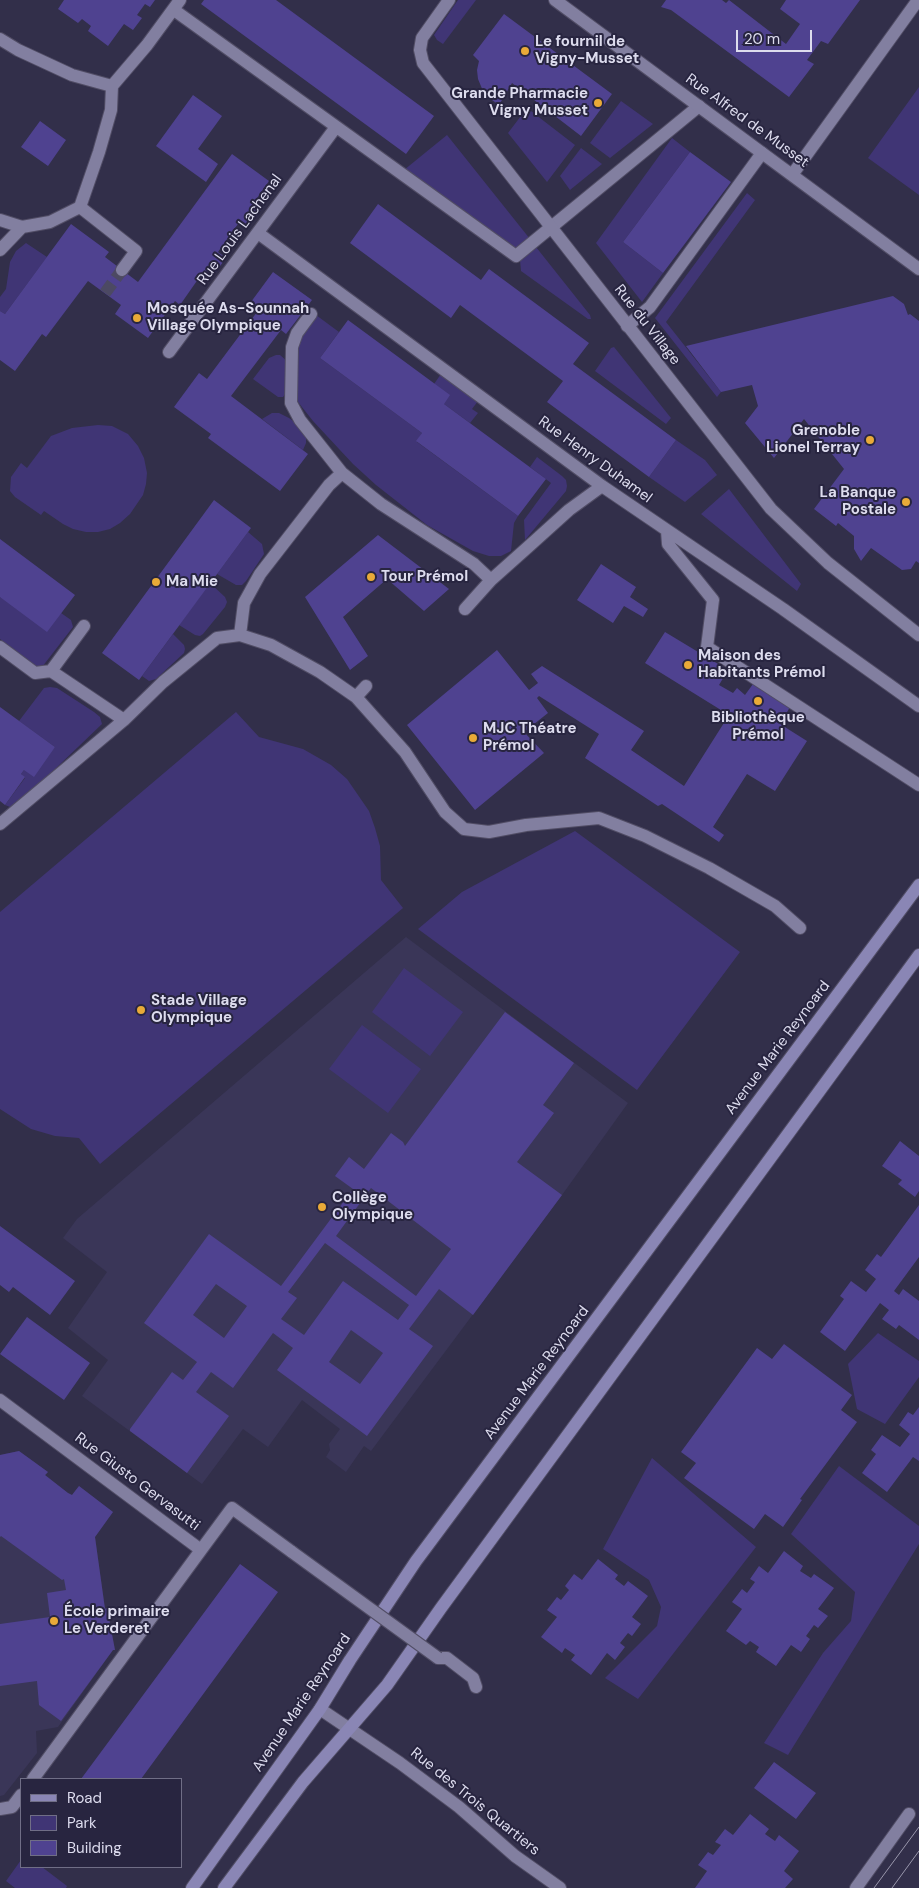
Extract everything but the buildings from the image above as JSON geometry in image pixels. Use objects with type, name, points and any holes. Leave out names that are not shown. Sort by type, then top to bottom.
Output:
[{"type":"main road","name":"Avenue Marie Reynoard","points":[[192,1888],[320,1709],[416,1561],[919,885]]},
{"type":"main road","points":[[224,1888],[303,1782],[387,1685],[441,1608],[919,955]]},
{"type":"street","name":"Rue du Village","points":[[449,0],[422,38],[420,50],[423,63],[771,509],[828,563],[915,632]]},
{"type":"street","name":"Rue Alfred de Musset","points":[[555,0],[919,269]]},
{"type":"street","points":[[792,175],[918,0]]},
{"type":"street","points":[[0,220],[22,227],[50,222],[80,208],[111,110],[112,86],[147,45],[177,5],[336,127],[516,256],[700,106]]},
{"type":"street","points":[[0,39],[18,50],[72,75],[112,86]]},
{"type":"street","name":"Rue Louis Lachenal","points":[[169,352],[336,127]]},
{"type":"street","points":[[627,326],[650,307],[762,153]]},
{"type":"street","points":[[80,208],[136,251],[122,270]]},
{"type":"street","points":[[0,250],[22,227]]},
{"type":"street","name":"Rue Henry Duhamel","points":[[258,233],[602,486],[783,609],[919,706]]},
{"type":"street","points":[[311,314],[297,333],[292,347],[291,403],[300,420],[342,473],[381,504],[474,564],[491,580]]},
{"type":"street","points":[[240,635],[244,603],[260,574],[329,485],[342,473]]},
{"type":"street","points":[[465,609],[491,580],[569,510],[602,486]]},
{"type":"street","points":[[667,531],[668,544],[713,600],[707,647],[919,785]]},
{"type":"street","points":[[51,671],[84,626]]},
{"type":"street","points":[[0,824],[124,720],[163,682],[217,638],[240,635],[271,645],[320,672],[356,697],[405,752],[445,812],[464,829],[489,832],[526,825],[599,818],[645,836],[709,868],[775,906],[786,918],[800,928]]},
{"type":"street","points":[[0,647],[35,673],[51,671],[124,720]]},
{"type":"street","points":[[356,697],[366,686]]},
{"type":"street","name":"Rue Giusto Gervasutti","points":[[0,1400],[202,1550],[232,1508],[438,1658],[447,1658],[473,1678],[476,1687]]},
{"type":"street","points":[[34,1778],[202,1550]]},
{"type":"street","name":"Rue des Trois Quartiers","points":[[320,1709],[400,1762],[459,1806],[515,1856],[560,1888]]},
{"type":"street","points":[[0,1809],[12,1807],[20,1796]]},
{"type":"street","points":[[856,1888],[909,1814]]},
{"type":"shaded area","name":"Collège Olympique","points":[[406,937],[628,1103],[562,1195],[371,1451],[364,1446],[346,1472],[326,1457],[330,1450],[329,1444],[340,1429],[302,1400],[268,1447],[243,1429],[202,1484],[82,1396],[108,1360],[68,1328],[107,1272],[63,1238],[77,1219]]},
{"type":"shaded area","name":"École primaire Le Verderet","points":[[19,1451],[48,1472],[45,1476],[68,1493],[72,1495],[79,1486],[113,1512],[95,1537],[105,1608],[107,1608],[115,1650],[113,1650],[58,1727],[36,1731],[37,1753],[4,1795],[0,1796],[0,1455]]},
{"type":"green space","points":[[458,0],[476,0],[443,44],[434,35]]},
{"type":"green space","points":[[919,87],[919,195],[868,158]]},
{"type":"green space","points":[[621,101],[653,124],[610,158],[590,143]]},
{"type":"green space","points":[[527,108],[575,145],[547,182],[508,133]]},
{"type":"green space","points":[[447,135],[530,239],[514,251],[404,170]]},
{"type":"green space","points":[[672,138],[690,152],[623,242],[663,273],[642,302],[596,243]]},
{"type":"green space","points":[[581,148],[602,164],[570,190],[560,176]]},
{"type":"green space","points":[[747,193],[755,200],[666,322],[721,392],[717,397],[655,318]]},
{"type":"green space","points":[[26,243],[47,257],[5,314],[0,311],[0,297],[6,289],[10,262],[16,251]]},
{"type":"green space","points":[[536,247],[590,315],[591,319],[588,319],[521,271],[520,260]]},
{"type":"green space","points":[[316,315],[339,332],[320,358],[422,433],[417,442],[518,516],[514,523],[511,551],[501,556],[489,556],[473,551],[427,525],[376,485],[353,464],[313,421],[298,402],[294,386],[297,343]]},
{"type":"green space","points":[[614,347],[671,418],[666,424],[595,371],[611,348]]},
{"type":"green space","points":[[280,355],[288,362],[286,393],[283,397],[278,397],[253,379],[269,358]]},
{"type":"green space","points":[[441,374],[478,401],[472,409],[478,413],[470,423],[444,404],[434,384]]},
{"type":"green space","points":[[272,413],[279,413],[289,418],[302,428],[306,436],[303,450],[262,419]]},
{"type":"green space","points":[[98,425],[112,426],[128,434],[138,446],[144,458],[147,473],[143,495],[130,514],[120,523],[110,529],[98,532],[73,529],[44,511],[41,515],[15,497],[10,491],[11,477],[21,463],[27,468],[51,436],[72,428]]},
{"type":"green space","points":[[676,440],[705,460],[717,475],[685,502],[649,477]]},
{"type":"green space","points":[[537,457],[562,476],[566,480],[567,486],[566,491],[525,540],[524,520],[551,483],[530,467]]},
{"type":"green space","points":[[729,489],[801,584],[797,591],[701,514]]},
{"type":"green space","points":[[248,532],[262,544],[264,554],[246,581],[242,585],[236,585],[217,574]]},
{"type":"green space","points":[[210,583],[225,597],[227,602],[203,634],[200,636],[195,635],[179,625]]},
{"type":"green space","points":[[0,597],[61,613],[71,620],[73,627],[42,667],[39,668],[0,639]]},
{"type":"green space","points":[[173,634],[184,645],[184,653],[156,679],[149,681],[142,676]]},
{"type":"green space","points":[[44,688],[57,688],[94,712],[100,717],[102,724],[30,793],[10,807],[5,805],[25,778],[21,774],[24,770],[55,747],[19,721]]},
{"type":"green space","name":"Stade Village Olympique","points":[[236,712],[259,737],[303,749],[331,765],[347,779],[369,811],[375,828],[380,846],[381,880],[403,908],[100,1164],[79,1138],[55,1136],[31,1129],[0,1109],[0,912]]},
{"type":"green space","points":[[575,831],[740,952],[637,1090],[418,929],[462,892]]},
{"type":"green space","points":[[404,968],[463,1012],[430,1056],[372,1012]]},
{"type":"green space","points":[[362,1025],[421,1069],[388,1113],[329,1069]]},
{"type":"green space","points":[[878,1333],[919,1361],[919,1377],[885,1424],[857,1409],[848,1364]]},
{"type":"green space","points":[[652,1458],[756,1547],[638,1699],[605,1678],[657,1626],[661,1607],[649,1580],[603,1549]]},
{"type":"green space","points":[[839,1466],[919,1526],[919,1544],[788,1755],[764,1743],[823,1653],[851,1621],[855,1592],[791,1534]]},
{"type":"green space","points":[[20,1861],[20,1868],[43,1868],[67,1886],[66,1888],[15,1888],[6,1881]]},
{"type":"tunnel","points":[[105,293],[122,270]]},
{"type":"tram line","points":[[874,1888],[919,1827]]},
{"type":"tram line","points":[[892,1888],[919,1851]]},
{"type":"place","name":"Le fournil de Vigny-Musset","points":[[525,51]]},
{"type":"place","name":"Grande Pharmacie Vigny Musset","points":[[598,103]]},
{"type":"place","name":"Mosquée As-Sounnah Village Olympique","points":[[137,318]]},
{"type":"place","name":"Grenoble Lionel Terray","points":[[870,440]]},
{"type":"place","name":"La Banque Postale","points":[[906,502]]},
{"type":"place","name":"Tour Prémol","points":[[371,577]]},
{"type":"place","name":"Ma Mie","points":[[156,582]]},
{"type":"place","name":"Maison des Habitants Prémol","points":[[688,665]]},
{"type":"place","name":"Bibliothèque Prémol","points":[[758,701]]},
{"type":"place","name":"MJC Théatre Prémol","points":[[473,738]]},
{"type":"place","name":"Stade Village Olympique","points":[[141,1010]]},
{"type":"place","name":"Collège Olympique","points":[[322,1207]]},
{"type":"place","name":"École primaire Le Verderet","points":[[54,1621]]}]
